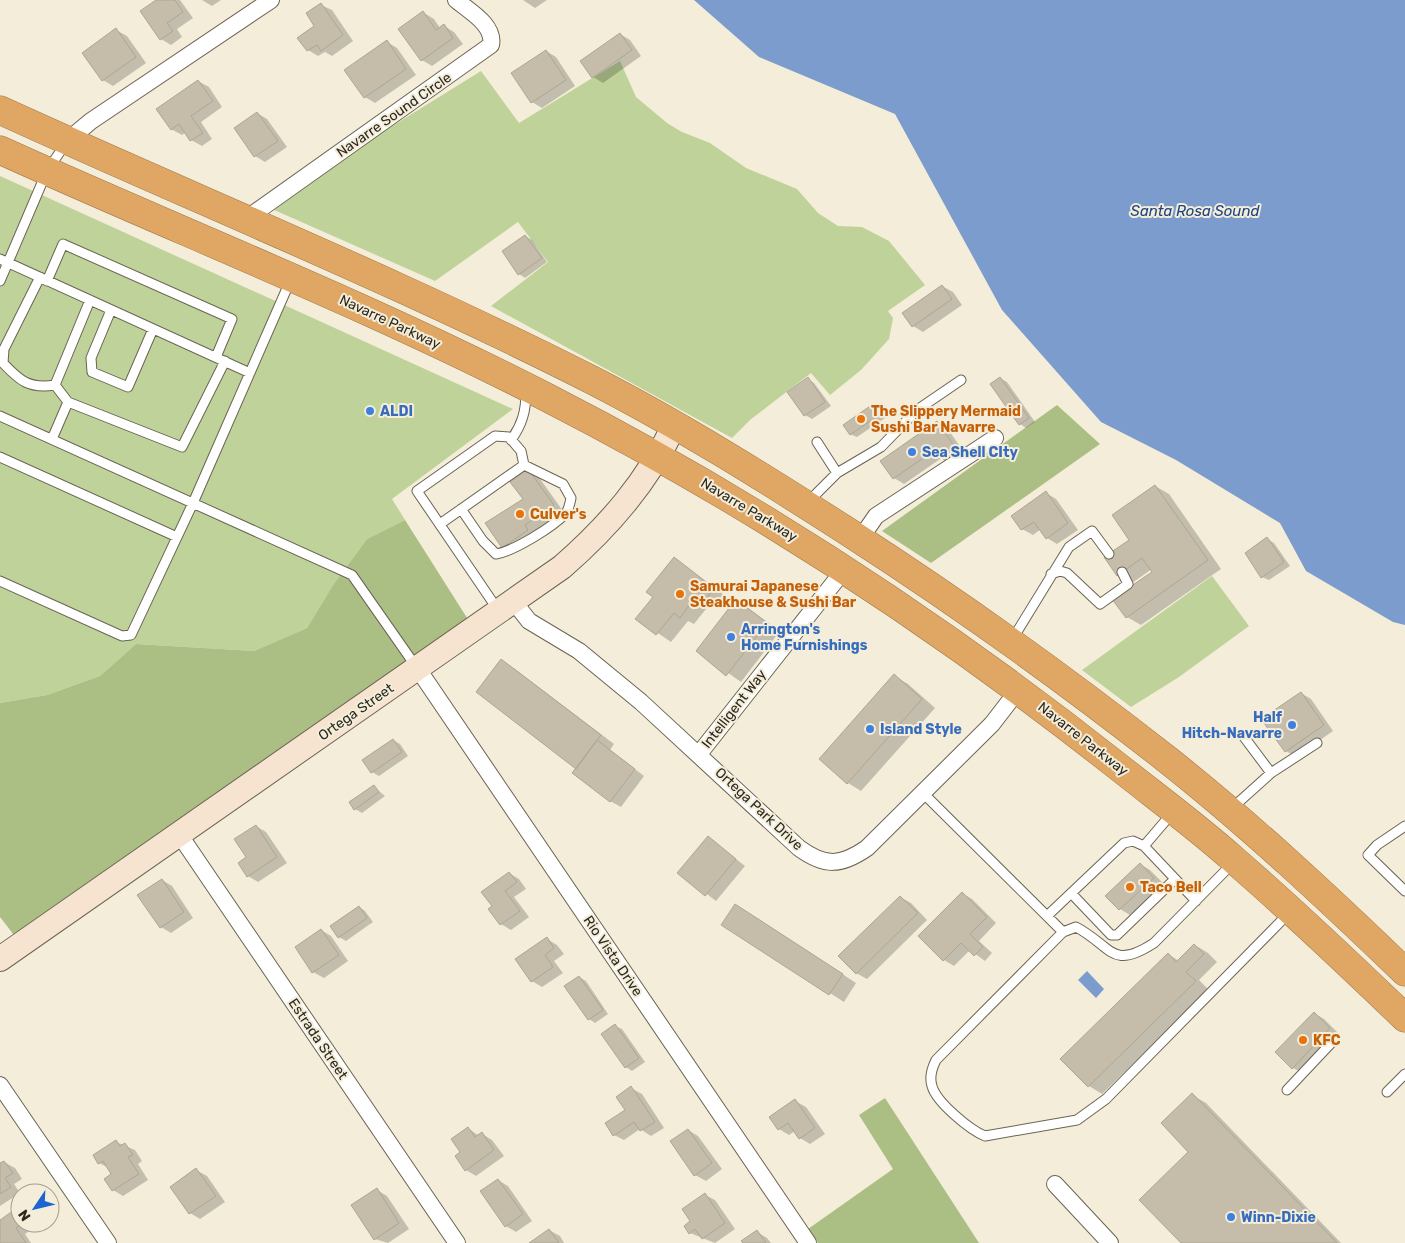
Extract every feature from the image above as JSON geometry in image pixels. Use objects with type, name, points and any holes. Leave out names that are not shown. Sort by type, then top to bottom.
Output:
[{"type":"highway","points":[[0,110],[246,219],[585,377],[674,426],[806,504],[1055,673],[1155,750],[1230,811],[1405,972]]},
{"type":"highway","name":"Navarre Parkway","points":[[0,150],[292,276],[526,387],[659,458],[780,528],[928,624],[1019,689],[1180,815],[1238,863],[1405,1018]]},
{"type":"highway","points":[[1180,815],[1215,821],[1230,811]]},
{"type":"highway","points":[[1238,863],[1278,854]]},
{"type":"street","points":[[67,141],[91,121],[271,0]]},
{"type":"street","name":"Navarre Sound Circle","points":[[246,219],[491,44],[493,37],[488,27],[456,0]]},
{"type":"street","name":"Ortega Street","points":[[0,959],[507,608],[562,567],[599,535],[638,487],[659,458],[674,426]]},
{"type":"street","points":[[860,539],[876,516],[995,438]]},
{"type":"street","name":"Intelligent Way","points":[[699,754],[844,570]]},
{"type":"street","name":"Ortega Park Drive","points":[[507,608],[578,651],[641,702],[799,848],[813,858],[825,863],[842,861],[867,848],[992,724],[1019,689]]},
{"type":"street","name":"Rio Vista Drive","points":[[418,669],[808,1243]]},
{"type":"street","name":"Estrada Street","points":[[179,834],[457,1243]]},
{"type":"street","points":[[0,1085],[108,1243]]},
{"type":"street","points":[[1055,1184],[1110,1243]]},
{"type":"lane","points":[[0,281],[4,260],[47,171],[67,141]]},
{"type":"lane","points":[[55,385],[39,388],[19,380],[3,363],[4,349],[63,244],[232,319],[216,357]]},
{"type":"lane","points":[[4,260],[250,373]]},
{"type":"lane","points":[[0,581],[122,636],[131,635],[194,503],[292,276]]},
{"type":"lane","points":[[55,385],[90,300]]},
{"type":"lane","points":[[112,310],[91,358],[92,372],[128,387],[153,329]]},
{"type":"lane","points":[[55,385],[68,402],[182,447],[225,361]]},
{"type":"lane","points":[[806,504],[837,473],[881,447],[917,410],[961,380]]},
{"type":"lane","points":[[511,440],[520,428],[526,407],[526,387]]},
{"type":"lane","points":[[52,439],[68,402]]},
{"type":"lane","points":[[0,416],[352,575],[418,669]]},
{"type":"lane","points":[[507,608],[440,524],[417,491],[495,436],[509,437],[521,451],[524,465]]},
{"type":"lane","points":[[817,442],[837,473]]},
{"type":"lane","points":[[0,457],[178,538]]},
{"type":"lane","points":[[440,524],[524,465]]},
{"type":"lane","points":[[461,509],[483,541],[496,554],[506,552],[554,522],[567,511],[571,498],[564,484],[524,465]]},
{"type":"lane","points":[[1011,642],[1069,547],[1092,531],[1108,554]]},
{"type":"lane","points":[[1051,574],[1060,571],[1067,573],[1100,604],[1128,584],[1122,572]]},
{"type":"lane","points":[[1244,737],[1271,773]]},
{"type":"lane","points":[[1230,811],[1271,773],[1318,742]]},
{"type":"lane","points":[[923,793],[1064,932]]},
{"type":"lane","points":[[1144,846],[1180,815]]},
{"type":"lane","points":[[1403,885],[1368,855],[1377,845],[1405,826]]},
{"type":"lane","points":[[1047,916],[1124,843],[1134,841],[1144,846],[1196,901]]},
{"type":"lane","points":[[1238,863],[1154,943],[1139,953],[1116,956],[1108,952],[1090,934],[1076,928],[1064,932],[936,1060],[931,1072],[932,1086],[938,1099],[976,1132],[985,1136],[1077,1120],[1088,1114],[1106,1099],[1291,911]]},
{"type":"lane","points":[[1071,893],[1111,935],[1117,935],[1175,879]]},
{"type":"lane","points":[[1287,1090],[1335,1040]]},
{"type":"lane","points":[[1387,1092],[1405,1074]]},
{"type":"green space","points":[[620,61],[636,97],[667,123],[682,132],[710,143],[746,168],[797,189],[818,213],[838,226],[862,227],[889,241],[925,285],[888,311],[893,318],[889,339],[861,370],[830,395],[811,373],[750,420],[732,438],[491,306],[548,262],[518,222],[435,281],[272,209],[373,138],[481,71],[519,123]]},
{"type":"green space","points":[[0,176],[513,409],[392,499],[405,520],[367,539],[333,585],[307,628],[254,651],[136,644],[100,676],[47,695],[0,703]]},
{"type":"green space","points":[[1057,405],[1100,444],[931,563],[882,531]]},
{"type":"green space","points":[[405,520],[469,621],[17,939],[0,917],[0,703],[47,695],[100,676],[136,644],[254,651],[307,628],[333,585],[367,539]]},
{"type":"green space","points":[[1212,576],[1249,626],[1179,677],[1131,707],[1082,670]]},
{"type":"green space","points":[[885,1098],[979,1243],[818,1243],[808,1229],[893,1169],[859,1115]]},
{"type":"water","name":"Santa Rosa Sound","points":[[694,0],[1405,0],[1405,625],[1393,622],[1306,571],[1280,523],[1176,460],[1101,422],[1002,310],[895,114],[759,57]]},
{"type":"water","points":[[1087,971],[1104,989],[1096,998],[1078,980]]},
{"type":"building","points":[[156,0],[175,0],[183,12],[167,23],[173,31],[160,40],[140,11]]},
{"type":"building","points":[[321,3],[343,35],[321,51],[317,45],[307,51],[297,38],[314,26],[306,13]]},
{"type":"building","points":[[423,11],[436,30],[444,24],[453,38],[421,61],[398,29]]},
{"type":"building","points":[[116,28],[136,57],[102,81],[82,53]]},
{"type":"building","points":[[620,33],[632,50],[592,78],[580,61]]},
{"type":"building","points":[[387,40],[406,69],[364,98],[344,70]]},
{"type":"building","points":[[546,50],[566,80],[531,103],[511,73]]},
{"type":"building","points":[[198,80],[213,101],[191,116],[203,133],[190,141],[179,124],[171,130],[156,109]]},
{"type":"building","points":[[257,112],[278,141],[254,157],[234,128]]},
{"type":"building","points":[[525,235],[542,258],[518,275],[502,251]]},
{"type":"building","points":[[942,285],[952,299],[912,327],[902,313]]},
{"type":"building","points":[[808,377],[825,402],[804,416],[787,392]]},
{"type":"building","points":[[1000,377],[1029,418],[1019,425],[990,384]]},
{"type":"building","name":"The Slippery Mermaid Sushi Bar Navarre","points":[[873,404],[880,414],[850,435],[843,425]]},
{"type":"building","name":"Sea Shell CIty","points":[[937,421],[961,456],[948,465],[936,449],[893,479],[880,461]]},
{"type":"building","name":"Culver's","points":[[528,469],[554,505],[525,525],[528,530],[502,548],[485,523],[523,499],[510,482]]},
{"type":"building","points":[[1155,485],[1208,560],[1126,618],[1112,599],[1152,572],[1142,558],[1117,576],[1104,557],[1129,540],[1112,515]]},
{"type":"building","points":[[1046,491],[1068,523],[1046,539],[1034,522],[1021,530],[1011,516]]},
{"type":"building","points":[[1267,537],[1284,562],[1261,578],[1245,553]]},
{"type":"building","name":"Samurai Japanese Steakhouse & Sushi Bar","points":[[674,557],[714,588],[704,602],[696,596],[680,618],[674,613],[656,635],[635,619],[653,597],[646,592]]},
{"type":"building","name":"Arrington's Home Furnishings","points":[[736,599],[767,623],[726,676],[696,651]]},
{"type":"building","points":[[501,659],[601,735],[576,769],[476,692]]},
{"type":"building","name":"Island Style","points":[[894,674],[922,699],[847,784],[819,759]]},
{"type":"building","points":[[1301,692],[1324,725],[1285,752],[1261,719]]},
{"type":"building","points":[[393,739],[402,752],[371,773],[362,760]]},
{"type":"building","points":[[597,740],[635,769],[610,802],[572,773]]},
{"type":"building","points":[[374,785],[379,792],[354,810],[349,802]]},
{"type":"building","points":[[256,825],[277,857],[247,877],[238,863],[246,857],[234,839]]},
{"type":"building","points":[[708,836],[736,859],[705,896],[677,873]]},
{"type":"building","name":"Taco Bell","points":[[1140,863],[1154,878],[1119,910],[1105,896]]},
{"type":"building","points":[[509,872],[517,882],[505,891],[520,911],[500,925],[488,909],[492,906],[481,892]]},
{"type":"building","points":[[162,879],[184,912],[160,928],[137,895]]},
{"type":"building","points":[[962,892],[987,917],[970,934],[983,947],[974,956],[961,943],[943,961],[918,936]]},
{"type":"building","points":[[900,896],[918,913],[856,974],[838,956]]},
{"type":"building","points":[[735,904],[843,974],[829,995],[721,925]]},
{"type":"building","points":[[359,906],[367,918],[338,938],[330,926]]},
{"type":"building","points":[[321,929],[339,955],[312,973],[295,947]]},
{"type":"building","points":[[547,937],[554,948],[545,955],[553,967],[531,982],[515,959]]},
{"type":"building","points":[[1194,944],[1204,954],[1186,972],[1196,981],[1088,1087],[1060,1059],[1168,953],[1176,962]]},
{"type":"building","points":[[579,976],[603,1010],[588,1020],[564,986]]},
{"type":"building","name":"KFC","points":[[1314,1012],[1330,1028],[1292,1069],[1275,1052]]},
{"type":"building","points":[[615,1024],[639,1058],[625,1068],[601,1034]]},
{"type":"building","points":[[631,1086],[655,1122],[640,1131],[634,1122],[613,1136],[605,1123],[625,1110],[616,1097]]},
{"type":"building","points":[[1192,1093],[1337,1243],[1181,1243],[1139,1200],[1188,1152],[1161,1123]]},
{"type":"building","points":[[795,1099],[815,1128],[799,1139],[788,1123],[778,1130],[769,1117]]},
{"type":"building","points":[[468,1127],[475,1137],[482,1132],[494,1150],[465,1171],[455,1156],[460,1152],[451,1139]]},
{"type":"building","points":[[688,1129],[712,1163],[694,1176],[670,1141]]},
{"type":"building","points":[[116,1140],[120,1146],[125,1143],[133,1155],[128,1157],[139,1174],[112,1191],[104,1179],[111,1174],[103,1161],[98,1164],[93,1155]]},
{"type":"building","points":[[4,1161],[13,1173],[5,1178],[10,1188],[0,1194],[0,1163]]},
{"type":"building","points":[[196,1168],[216,1196],[189,1214],[170,1187]]},
{"type":"building","points":[[498,1179],[523,1214],[505,1227],[480,1191]]},
{"type":"building","points":[[377,1188],[399,1223],[374,1240],[351,1205]]},
{"type":"building","points":[[705,1193],[725,1223],[702,1239],[695,1229],[689,1234],[684,1226],[690,1221],[682,1209]]},
{"type":"building","points":[[10,1213],[10,1233],[19,1233],[26,1243],[0,1243],[0,1220]]},
{"type":"building","points":[[549,1229],[559,1243],[529,1243]]},
{"type":"building","points":[[757,1230],[766,1243],[743,1243],[741,1241]]},
{"type":"place","name":"ALDI","points":[[370,411]]},
{"type":"place","name":"The Slippery Mermaid Sushi Bar Navarre","points":[[861,419]]},
{"type":"place","name":"Sea Shell CIty","points":[[912,452]]},
{"type":"place","name":"Culver's","points":[[520,514]]},
{"type":"place","name":"Samurai Japanese Steakhouse & Sushi Bar","points":[[680,594]]},
{"type":"place","name":"Arrington's Home Furnishings","points":[[731,637]]},
{"type":"place","name":"Half Hitch-Navarre","points":[[1292,725]]},
{"type":"place","name":"Island Style","points":[[870,729]]},
{"type":"place","name":"Taco Bell","points":[[1130,887]]},
{"type":"place","name":"KFC","points":[[1303,1040]]},
{"type":"place","name":"Winn-Dixie","points":[[1231,1217]]}]
